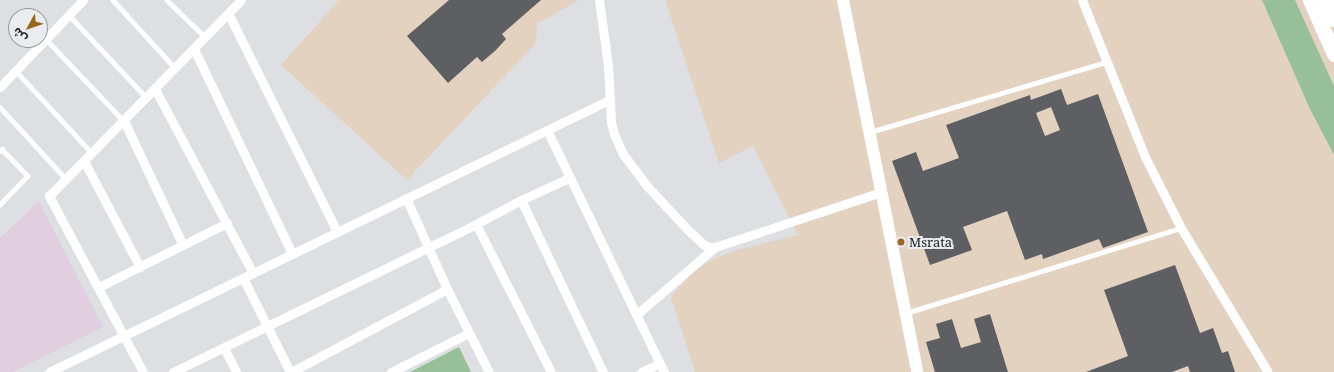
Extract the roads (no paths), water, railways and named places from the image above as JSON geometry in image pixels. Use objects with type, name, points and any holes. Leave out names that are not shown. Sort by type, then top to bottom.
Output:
[{"type":"highway","points":[[1310,0],[1334,54]]},
{"type":"highway","points":[[1326,0],[1334,19]]},
{"type":"street","points":[[48,37],[84,0]]},
{"type":"street","points":[[599,0],[608,65],[609,100],[614,134],[624,154],[647,186],[703,244],[709,247],[715,247],[880,192]]},
{"type":"street","points":[[843,0],[917,372]]},
{"type":"street","points":[[1082,0],[1145,157],[1181,228],[1268,372]]},
{"type":"street","points":[[143,372],[49,196],[194,49],[228,13],[237,1]]},
{"type":"street","points":[[228,13],[337,232]]},
{"type":"street","points":[[0,87],[38,48]]},
{"type":"street","points":[[194,49],[292,254]]},
{"type":"street","points":[[155,89],[253,273]]},
{"type":"street","points":[[49,372],[609,100]]},
{"type":"street","points":[[124,121],[183,245]]},
{"type":"street","points":[[546,130],[664,372]]},
{"type":"street","points":[[84,161],[140,267]]},
{"type":"street","points":[[178,371],[428,248],[521,200],[569,178]]},
{"type":"street","points":[[406,198],[447,289],[489,372]]},
{"type":"street","points":[[521,200],[603,372]]},
{"type":"street","points":[[99,288],[227,223]]},
{"type":"street","points":[[476,224],[551,372]]},
{"type":"street","points":[[636,315],[715,247]]},
{"type":"street","points":[[243,278],[290,372],[447,289]]},
{"type":"street","points":[[391,372],[469,333]]},
{"type":"street","points":[[224,348],[236,372]]},
{"type":"street","points":[[641,372],[660,363]]},
{"type":"lane","points":[[113,0],[175,68]]},
{"type":"lane","points":[[167,0],[205,37]]},
{"type":"lane","points":[[69,15],[147,97]]},
{"type":"lane","points":[[48,41],[124,121]]},
{"type":"lane","points":[[870,133],[1106,62]]},
{"type":"lane","points":[[16,71],[92,153]]},
{"type":"lane","points":[[0,107],[66,179]]},
{"type":"lane","points":[[0,150],[2,149],[28,176],[0,205]]},
{"type":"lane","points":[[906,313],[1181,228]]},
{"type":"place","name":"Msrata","points":[[901,242]]}]
